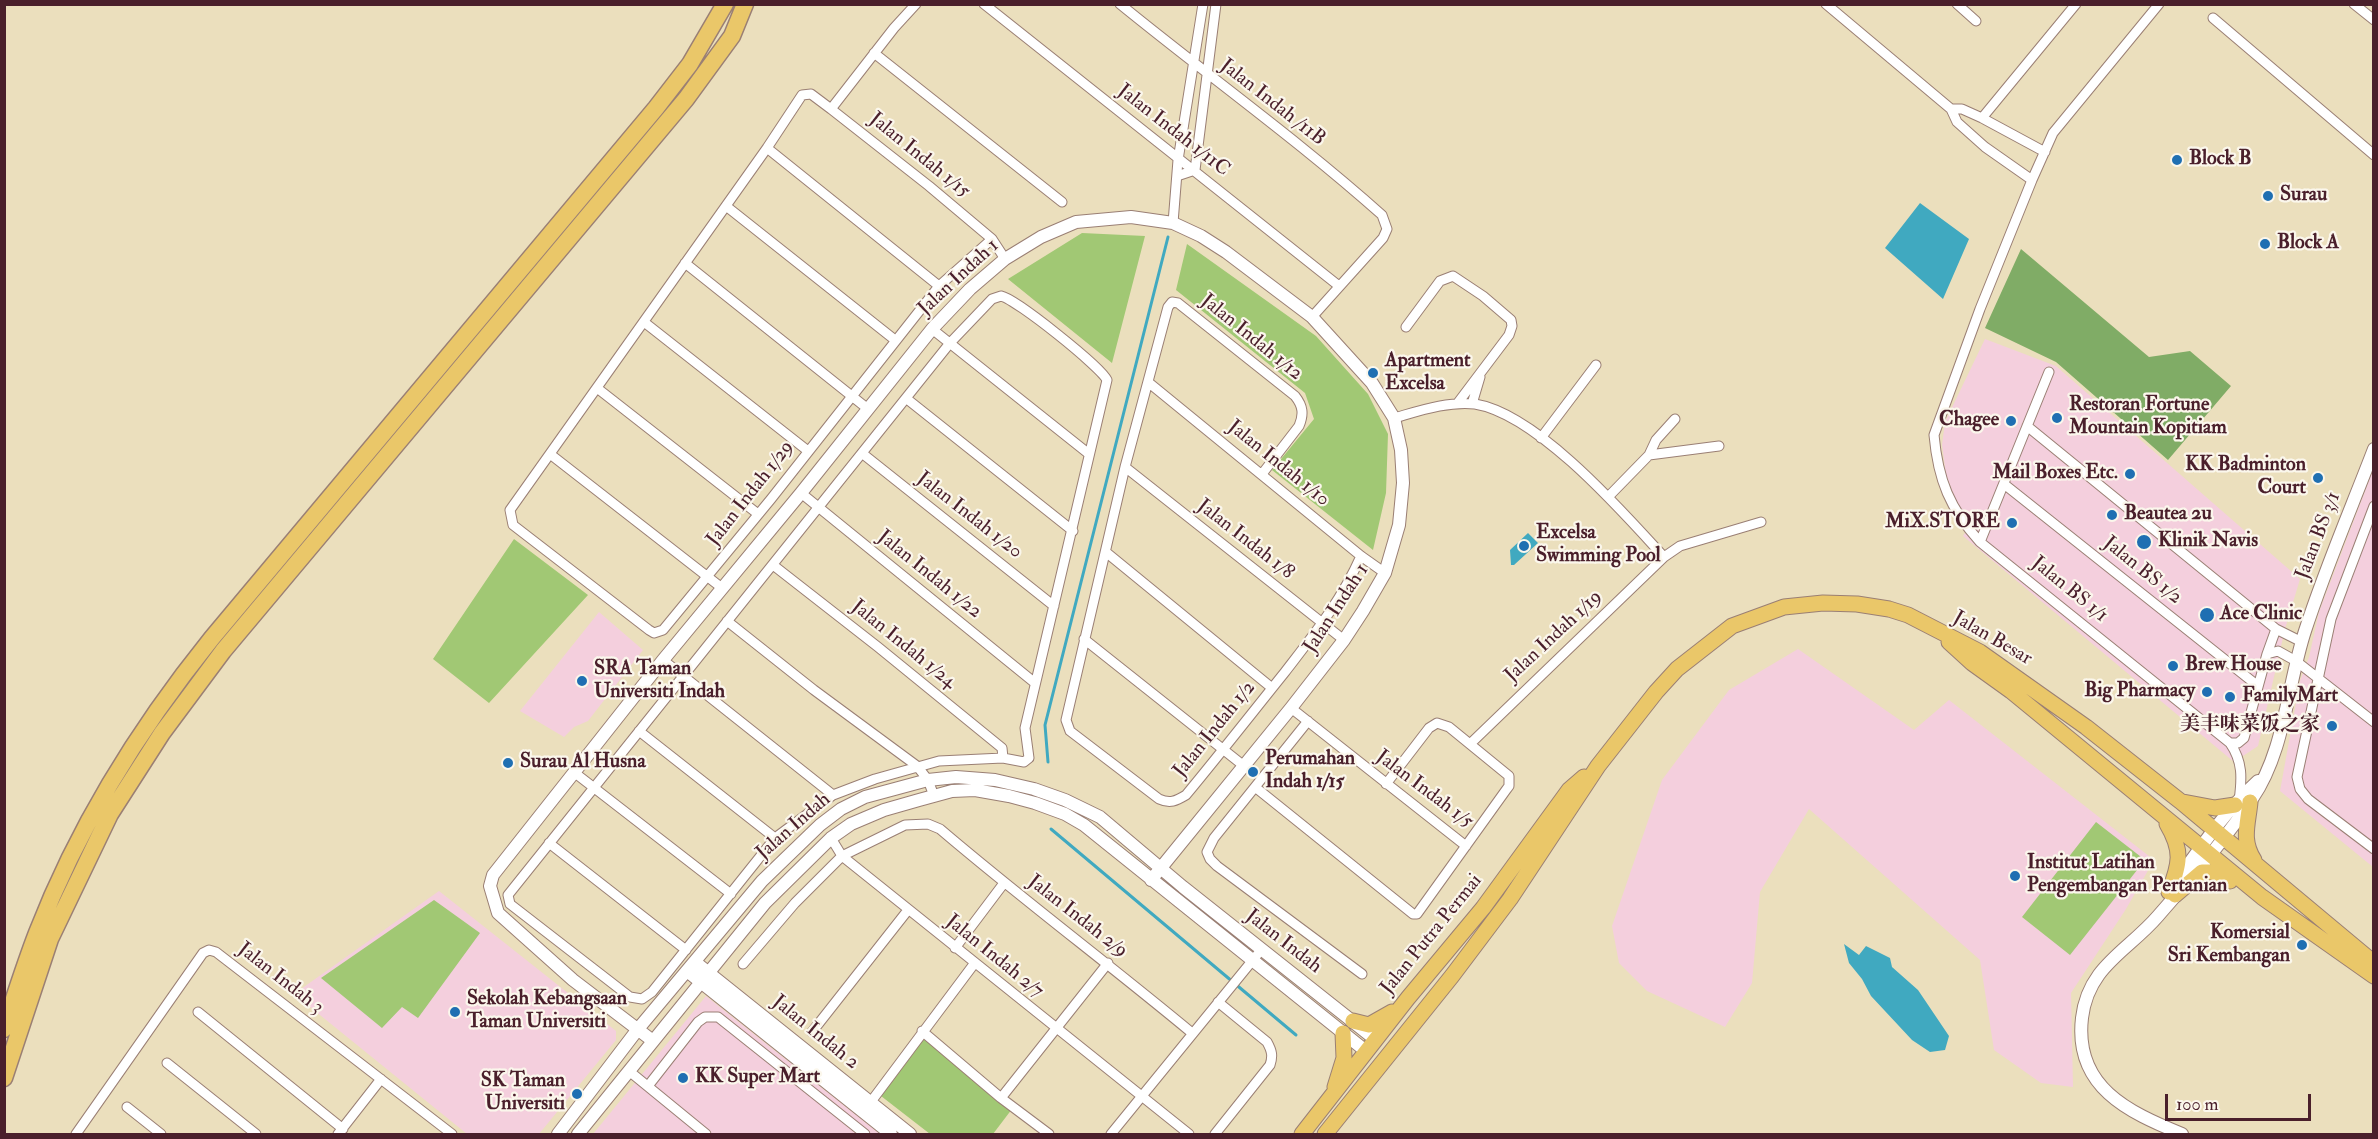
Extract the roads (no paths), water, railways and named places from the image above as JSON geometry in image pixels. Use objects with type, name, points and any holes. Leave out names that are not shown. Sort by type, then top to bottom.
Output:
[{"type":"highway","points":[[4,1029],[38,931],[72,854],[149,721],[212,638],[656,108],[690,64],[718,21],[725,4]]},
{"type":"highway","points":[[4,1078],[34,986],[62,912],[110,813],[162,733],[223,651],[686,99],[732,36],[746,4]]},
{"type":"main road","name":"Jalan Putra Permai","points":[[1324,1134],[1510,899],[1598,766],[1677,669],[1732,626],[1784,607],[1823,603],[1857,604],[1908,615],[1935,630]]},
{"type":"main road","name":"Jalan Besar","points":[[1935,630],[1980,652],[2021,679],[2180,801],[2373,963]]},
{"type":"main road","name":"Jalan Besar","points":[[1935,630],[1972,663],[2011,691],[2262,897],[2373,976]]},
{"type":"main road","name":"Jalan Putra Permai","points":[[1302,1134],[1374,1048],[1408,998],[1484,908],[1569,790],[1598,766]]},
{"type":"main road","points":[[2180,801],[2215,808],[2241,803],[2246,827],[2246,847],[2260,869]]},
{"type":"main road","points":[[2160,813],[2174,837],[2180,856],[2172,893]]},
{"type":"main road","points":[[2172,893],[2208,870],[2262,897]]},
{"type":"main road","points":[[1330,1101],[1344,1058],[1348,1027],[1376,1022],[1408,998]]},
{"type":"main road","points":[[1356,1094],[1357,1085],[1377,1060],[1374,1048],[1406,1021],[1421,1014]]},
{"type":"street","points":[[831,109],[894,28],[916,4]]},
{"type":"street","name":"Jalan Indah 1/11C","points":[[984,4],[1339,286]]},
{"type":"street","name":"Jalan Indah /11B","points":[[1120,4],[1192,64],[1296,143],[1382,215],[1386,221],[1387,230],[1383,238],[1339,286]]},
{"type":"street","points":[[1173,223],[1192,64],[1203,4]]},
{"type":"street","points":[[1177,176],[1195,170],[1216,4]]},
{"type":"street","points":[[1826,4],[1951,109],[1957,122],[1985,147],[2032,180]]},
{"type":"street","points":[[1957,4],[1976,21]]},
{"type":"street","points":[[1982,118],[2076,4]]},
{"type":"street","name":"Jalan BS 1/1","points":[[2159,4],[2057,127],[2032,180],[1980,309],[1934,435],[1942,482],[1952,507],[1980,542],[2230,743],[2239,758],[2241,767],[2241,803]]},
{"type":"street","points":[[2354,4],[2373,20]]},
{"type":"street","points":[[2213,18],[2373,155]]},
{"type":"street","points":[[874,53],[1062,202]]},
{"type":"street","name":"Jalan Indah 1/15","points":[[767,148],[802,95],[811,94],[929,186],[992,239],[1005,259]]},
{"type":"street","points":[[1951,109],[1962,109],[1982,118],[2045,152]]},
{"type":"street","points":[[722,588],[550,454],[767,148],[939,286]]},
{"type":"street","points":[[726,206],[895,340]]},
{"type":"street","name":"Jalan Indah 1","points":[[653,1041],[573,980],[498,913],[490,886],[493,875],[663,660],[801,494],[932,329],[970,289],[1005,259],[1041,237],[1076,222],[1131,217],[1173,223],[1201,236],[1227,252],[1312,317],[1372,383],[1394,418],[1401,450],[1403,483],[1399,525],[1385,573],[1373,596],[1344,640],[1291,708],[1151,880]]},
{"type":"street","name":"Jalan Indah 1/29","points":[[550,454],[510,510],[513,525],[654,633],[663,630],[708,577],[939,286],[992,239]]},
{"type":"street","points":[[685,263],[868,409]]},
{"type":"street","points":[[1406,327],[1440,281],[1448,276],[1458,278],[1511,320],[1509,335],[1457,404]]},
{"type":"street","points":[[1312,317],[1339,286]]},
{"type":"street","points":[[1001,296],[1012,300],[1100,370],[1107,380],[1025,728],[1029,758],[1024,762],[1003,758],[939,761],[875,779],[833,795],[775,838],[648,996],[636,999],[630,997],[510,903],[508,895],[950,343],[992,299],[1001,296]]},
{"type":"street","name":"Jalan Indah 1/12","points":[[1148,382],[1168,307],[1172,302],[1178,303],[1300,402],[1302,418],[1299,426],[1262,474]]},
{"type":"street","points":[[644,322],[808,452]]},
{"type":"street","points":[[932,329],[1089,454]]},
{"type":"street","points":[[1541,438],[1596,365]]},
{"type":"street","points":[[1472,404],[1481,372]]},
{"type":"street","points":[[1980,542],[2049,372]]},
{"type":"street","points":[[1148,382],[1084,639],[1244,766]]},
{"type":"street","name":"Jalan Indah 1/10","points":[[1148,382],[1361,556],[1385,573]]},
{"type":"street","points":[[597,388],[758,514]]},
{"type":"street","points":[[907,399],[1073,531]]},
{"type":"street","points":[[1394,418],[1424,409],[1457,404],[1472,404],[1498,411],[1541,438],[1609,496],[1664,557]]},
{"type":"street","points":[[1609,496],[1649,455],[1656,440],[1675,419]]},
{"type":"street","points":[[2027,426],[2276,628],[2302,642]]},
{"type":"street","points":[[1649,455],[1719,446]]},
{"type":"street","name":"Jalan BS 3/1","points":[[2182,1134],[2152,1122],[2120,1104],[2107,1094],[2094,1076],[2082,1041],[2085,998],[2093,982],[2107,964],[2146,927],[2264,775],[2276,748],[2302,642],[2373,449]]},
{"type":"street","name":"Jalan Indah 1/20","points":[[863,454],[1054,606]]},
{"type":"street","name":"Jalan Indah 1/8","points":[[1125,467],[1344,640]]},
{"type":"street","name":"Jalan BS 1/2","points":[[2004,484],[2258,686]]},
{"type":"street","name":"Jalan Indah 1/22","points":[[801,494],[1035,684]]},
{"type":"street","points":[[2373,506],[2331,619],[2297,777],[2300,789],[2308,799],[2373,849]]},
{"type":"street","name":"Jalan Indah 1/19","points":[[1470,744],[1664,557],[1680,546],[1761,522]]},
{"type":"street","points":[[1107,553],[1272,688]]},
{"type":"street","name":"Jalan Indah 1/2","points":[[1084,639],[1067,713],[1067,725],[1070,731],[1159,800],[1168,803],[1186,795],[1323,624],[1348,584],[1361,556]]},
{"type":"street","name":"Jalan Indah 1/24","points":[[773,565],[1002,748],[1003,758]]},
{"type":"street","points":[[727,621],[814,690],[917,766],[928,780],[934,796]]},
{"type":"street","points":[[2230,743],[2238,743],[2244,738],[2276,628]]},
{"type":"street","points":[[2267,654],[2278,651],[2296,661],[2373,722]]},
{"type":"street","points":[[663,660],[833,795]]},
{"type":"street","name":"Jalan Indah 1/5","points":[[1291,708],[1466,846],[1509,786],[1509,776],[1506,772],[1470,744]]},
{"type":"street","points":[[1308,721],[1214,838],[1207,852],[1210,859],[1362,974]]},
{"type":"street","points":[[1386,784],[1432,724],[1449,727],[1470,744]]},
{"type":"street","points":[[639,731],[775,838]]},
{"type":"street","points":[[575,773],[731,894]]},
{"type":"street","name":"Jalan Indah","points":[[561,1130],[638,1029],[762,881],[827,820],[841,809],[865,797],[928,780],[956,777],[995,780],[1034,789],[1065,800],[1100,817],[1261,950],[1374,1048]]},
{"type":"street","points":[[1255,787],[1413,914],[1420,912],[1466,846]]},
{"type":"street","name":"Jalan Indah","points":[[578,1134],[765,903],[831,838],[851,824],[884,810],[952,791],[975,790],[1009,796],[1065,814],[1084,825],[1253,961],[1348,1027]]},
{"type":"street","name":"Jalan Indah 2/9","points":[[842,856],[905,825],[928,824],[940,829],[1192,1033]]},
{"type":"street","name":"Jalan Indah 2/7","points":[[831,838],[842,856],[1188,1134]]},
{"type":"street","points":[[549,843],[686,950]]},
{"type":"street","points":[[743,964],[795,903],[842,856]]},
{"type":"street","points":[[955,948],[1004,883]]},
{"type":"street","points":[[812,1032],[908,910]]},
{"type":"street","name":"Jalan Indah 3","points":[[76,1134],[203,953],[209,950],[216,952],[452,1134]]},
{"type":"street","points":[[1111,1134],[1261,950]]},
{"type":"street","points":[[1001,1098],[1108,963]]},
{"type":"street","points":[[867,1107],[974,964]]},
{"type":"street","name":"Jalan Indah 2","points":[[691,967],[867,1107],[910,1134]]},
{"type":"street","points":[[1215,1134],[1270,1065],[1272,1058],[1272,1050],[1267,1042],[1218,1002]]},
{"type":"street","points":[[198,1012],[341,1132],[381,1079]]},
{"type":"street","points":[[648,1086],[698,1022],[711,1016],[723,1020],[864,1134]]},
{"type":"street","points":[[922,1031],[1001,1098],[1049,1134]]},
{"type":"street","points":[[167,1063],[256,1134]]},
{"type":"street","points":[[628,1071],[706,1134]]},
{"type":"street","points":[[127,1107],[161,1134]]},
{"type":"street","name":"Jalan Indah 2","points":[[867,1107],[891,1134]]},
{"type":"street","points":[[561,1130],[578,1134]]},
{"type":"water","points":[[1920,203],[1969,239],[1943,299],[1885,248]]},
{"type":"water","name":"Excelsa Swimming Pool","points":[[1528,533],[1538,543],[1514,565],[1511,565],[1510,550]]},
{"type":"water","points":[[1844,944],[1859,955],[1866,946],[1890,958],[1892,967],[1918,990],[1949,1036],[1945,1050],[1930,1052],[1912,1040],[1871,996],[1862,979],[1849,963]]},
{"type":"waterway","points":[[1048,762],[1045,725],[1168,237]]},
{"type":"waterway","points":[[1051,829],[1296,1035]]},
{"type":"place","name":"Block B","points":[[2177,160]]},
{"type":"place","name":"Surau","points":[[2268,196]]},
{"type":"place","name":"Block A","points":[[2265,244]]},
{"type":"place","name":"Apartment Excelsa","points":[[1373,373]]},
{"type":"place","name":"Restoran Fortune Mountain Kopitiam","points":[[2057,418]]},
{"type":"place","name":"Chagee","points":[[2011,421]]},
{"type":"place","name":"Mail Boxes Etc.","points":[[2130,474]]},
{"type":"place","name":"KK Badminton Court","points":[[2318,478]]},
{"type":"place","name":"Beautea 2u","points":[[2112,515]]},
{"type":"place","name":"MiX.STORE","points":[[2012,523]]},
{"type":"place","name":"Klinik Navis","points":[[2144,542]]},
{"type":"place","name":"Excelsa Swimming Pool","points":[[1524,546]]},
{"type":"place","name":"Ace Clinic","points":[[2207,615]]},
{"type":"place","name":"Brew House","points":[[2173,666]]},
{"type":"place","name":"SRA Taman Universiti Indah","points":[[582,681]]},
{"type":"place","name":"Big Pharmacy","points":[[2207,692]]},
{"type":"place","name":"FamilyMart","points":[[2230,697]]},
{"type":"place","name":"美丰味菜饭之家","points":[[2332,726]]},
{"type":"place","name":"Surau Al Husna","points":[[508,763]]},
{"type":"place","name":"Perumahan Indah 1/15","points":[[1253,772]]},
{"type":"place","name":"Institut Latihan Pengembangan Pertanian","points":[[2015,876]]},
{"type":"place","name":"Komersial Sri Kembangan","points":[[2302,945]]},
{"type":"place","name":"Sekolah Kebangsaan Taman Universiti","points":[[455,1012]]},
{"type":"place","name":"KK Super Mart","points":[[683,1078]]},
{"type":"place","name":"SK Taman Universiti","points":[[577,1094]]}]
